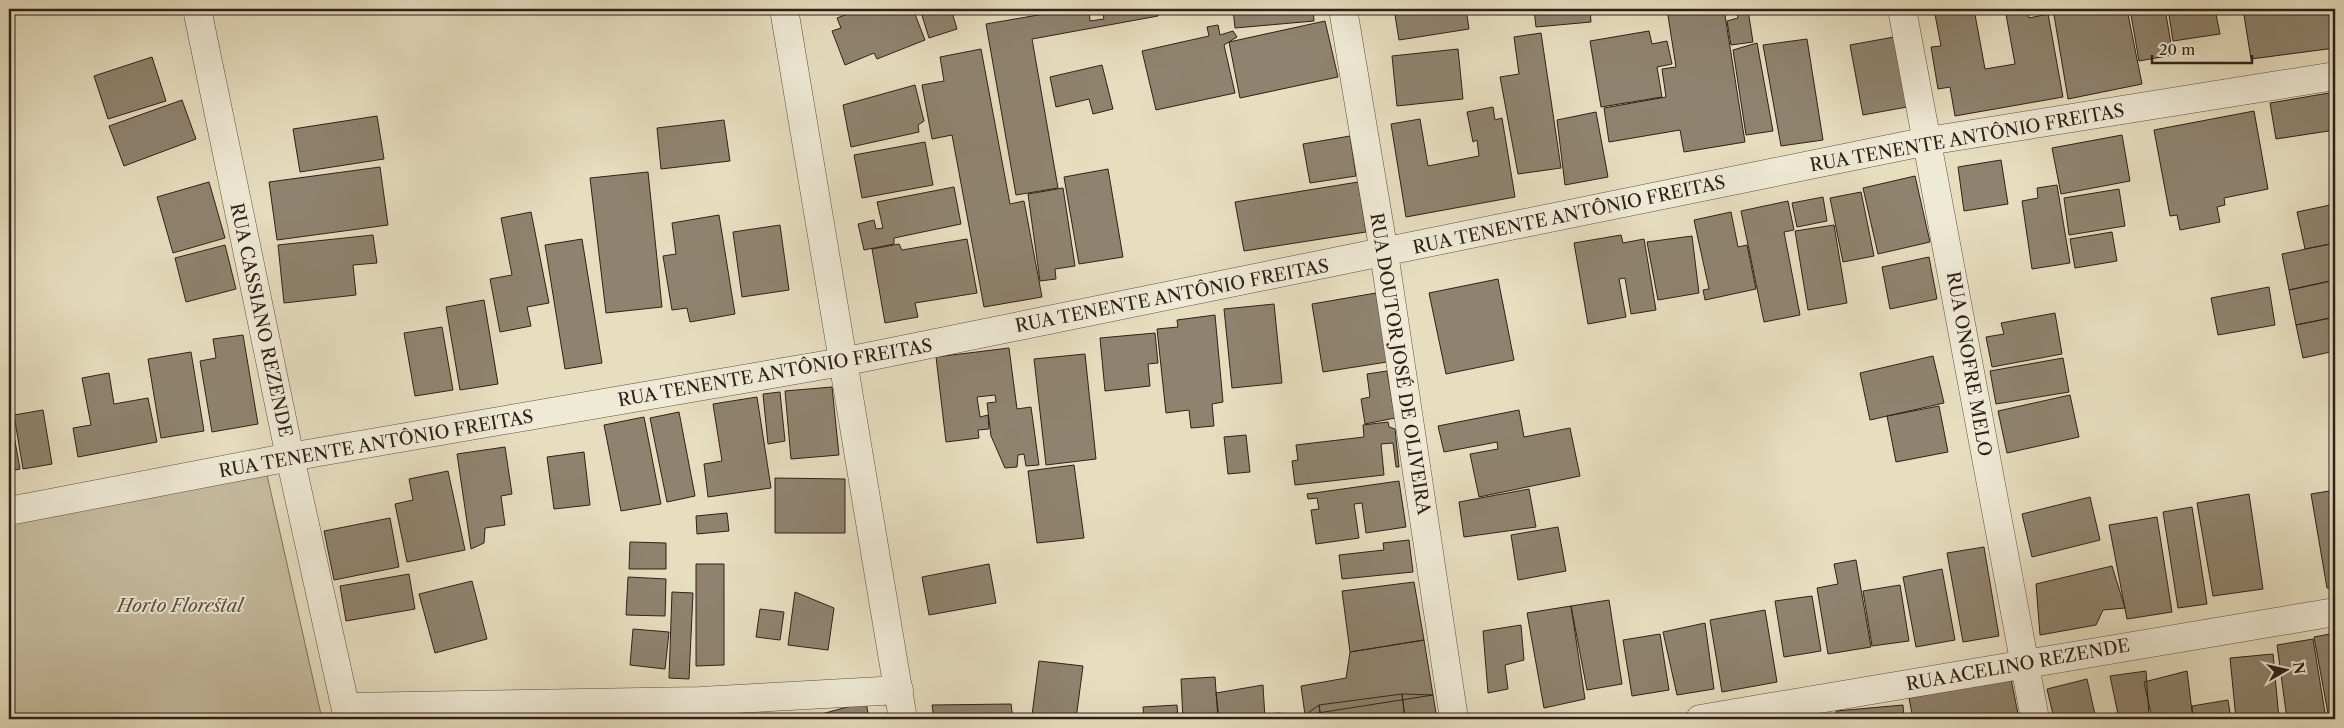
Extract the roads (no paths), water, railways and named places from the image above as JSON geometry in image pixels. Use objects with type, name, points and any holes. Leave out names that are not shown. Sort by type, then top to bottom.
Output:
[{"type":"street","name":"RUA CASSIANO REZENDE","points":[[197,9],[290,457],[347,713]]},
{"type":"street","points":[[784,9],[903,719]]},
{"type":"street","name":"RUA DOUTOR JOSÉ DE OLIVEIRA","points":[[1343,9],[1384,253],[1454,719]]},
{"type":"street","name":"RUA ONOFRE MELO","points":[[1902,9],[2035,719]]},
{"type":"street","name":"RUA TENENTE ANTÔNIO FREITAS","points":[[9,511],[290,457],[842,362],[1928,141],[2335,76]]},
{"type":"street","name":"RUA ACELINO REZENDE","points":[[1700,719],[2335,612]]},
{"type":"street","points":[[347,713],[700,701],[899,690]]},
{"type":"park label","name":"Horto Florestal","points":[[180,606]]}]
